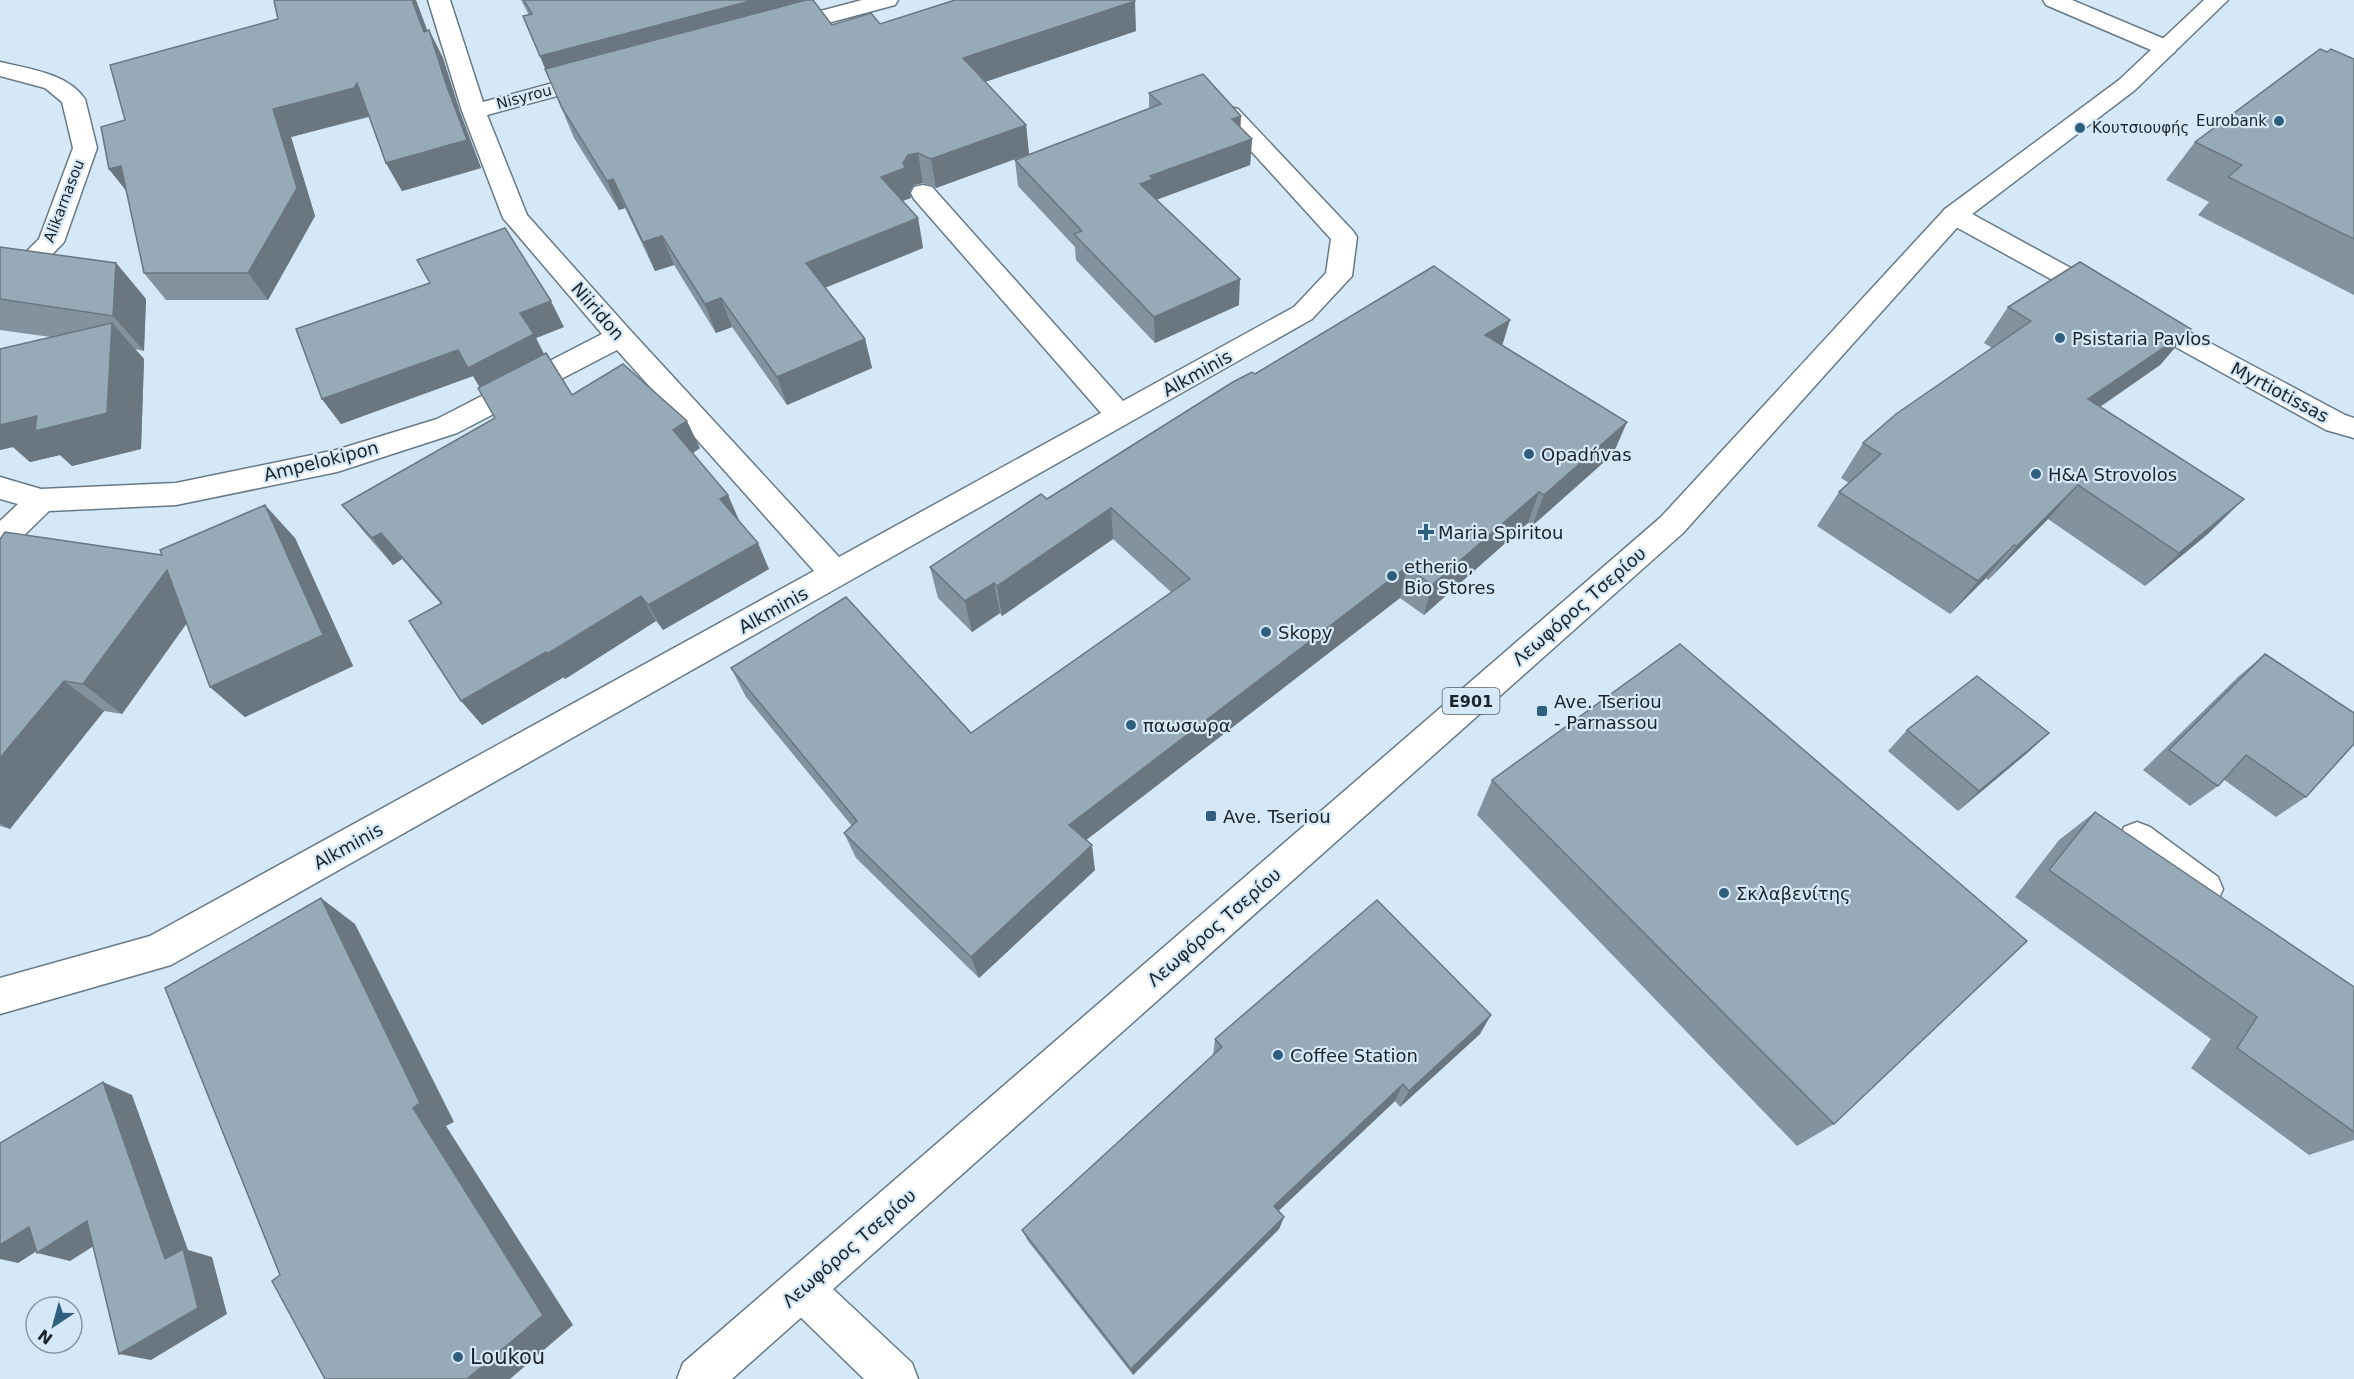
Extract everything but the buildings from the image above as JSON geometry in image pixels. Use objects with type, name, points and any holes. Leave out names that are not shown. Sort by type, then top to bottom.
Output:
[{"type":"street","name":"Niiridon","points":[[440,0],[474,111],[516,218],[620,337],[836,574]]},
{"type":"street","points":[[802,0],[814,19]]},
{"type":"street","points":[[757,35],[886,0]]},
{"type":"street","points":[[2054,0],[2166,48]]},
{"type":"street","name":"Λεωφόρος Τσερίου","points":[[699,1379],[1671,525],[1954,215],[2127,85],[2217,0]]},
{"type":"street","name":"Alikarnasou","points":[[0,69],[52,83],[73,99],[84,148],[51,242],[0,294]]},
{"type":"street","name":"Nisyrou","points":[[474,111],[621,71]]},
{"type":"street","name":"Alkminis","points":[[0,996],[158,952],[1303,314],[1339,276],[1344,237],[1230,114]]},
{"type":"street","points":[[923,193],[1120,416]]},
{"type":"street","name":"Myrtiotissas","points":[[1954,215],[2337,423],[2354,428]]},
{"type":"street","name":"Ampelokipon","points":[[0,488],[41,500],[176,494],[337,461],[447,426],[620,337]]},
{"type":"street","points":[[0,540],[41,500]]},
{"type":"street","points":[[2137,838],[2231,909]]},
{"type":"street","points":[[802,1289],[896,1379]]},
{"type":"place","name":"Eurobank","points":[[2279,121]]},
{"type":"place","name":"Κουτσιουφής","points":[[2080,128]]},
{"type":"place","name":"Psistaria Pavlos","points":[[2060,338]]},
{"type":"place","name":"Opadńvas","points":[[1529,454]]},
{"type":"place","name":"H&A Strovolos","points":[[2036,474]]},
{"type":"place","name":"Maria Spiritou","points":[[1426,532]]},
{"type":"place","name":"etherio, Bio Stores","points":[[1392,576]]},
{"type":"place","name":"Skopy","points":[[1266,632]]},
{"type":"place","name":"Ave. Tseriou - Parnassou","points":[[1542,711]]},
{"type":"place","name":"παωσωρα","points":[[1131,725]]},
{"type":"place","name":"Ave. Tseriou","points":[[1211,816]]},
{"type":"place","name":"Σκλαβενίτης","points":[[1724,893]]},
{"type":"place","name":"Coffee Station","points":[[1278,1055]]},
{"type":"place","name":"Loukou","points":[[458,1357]]}]
